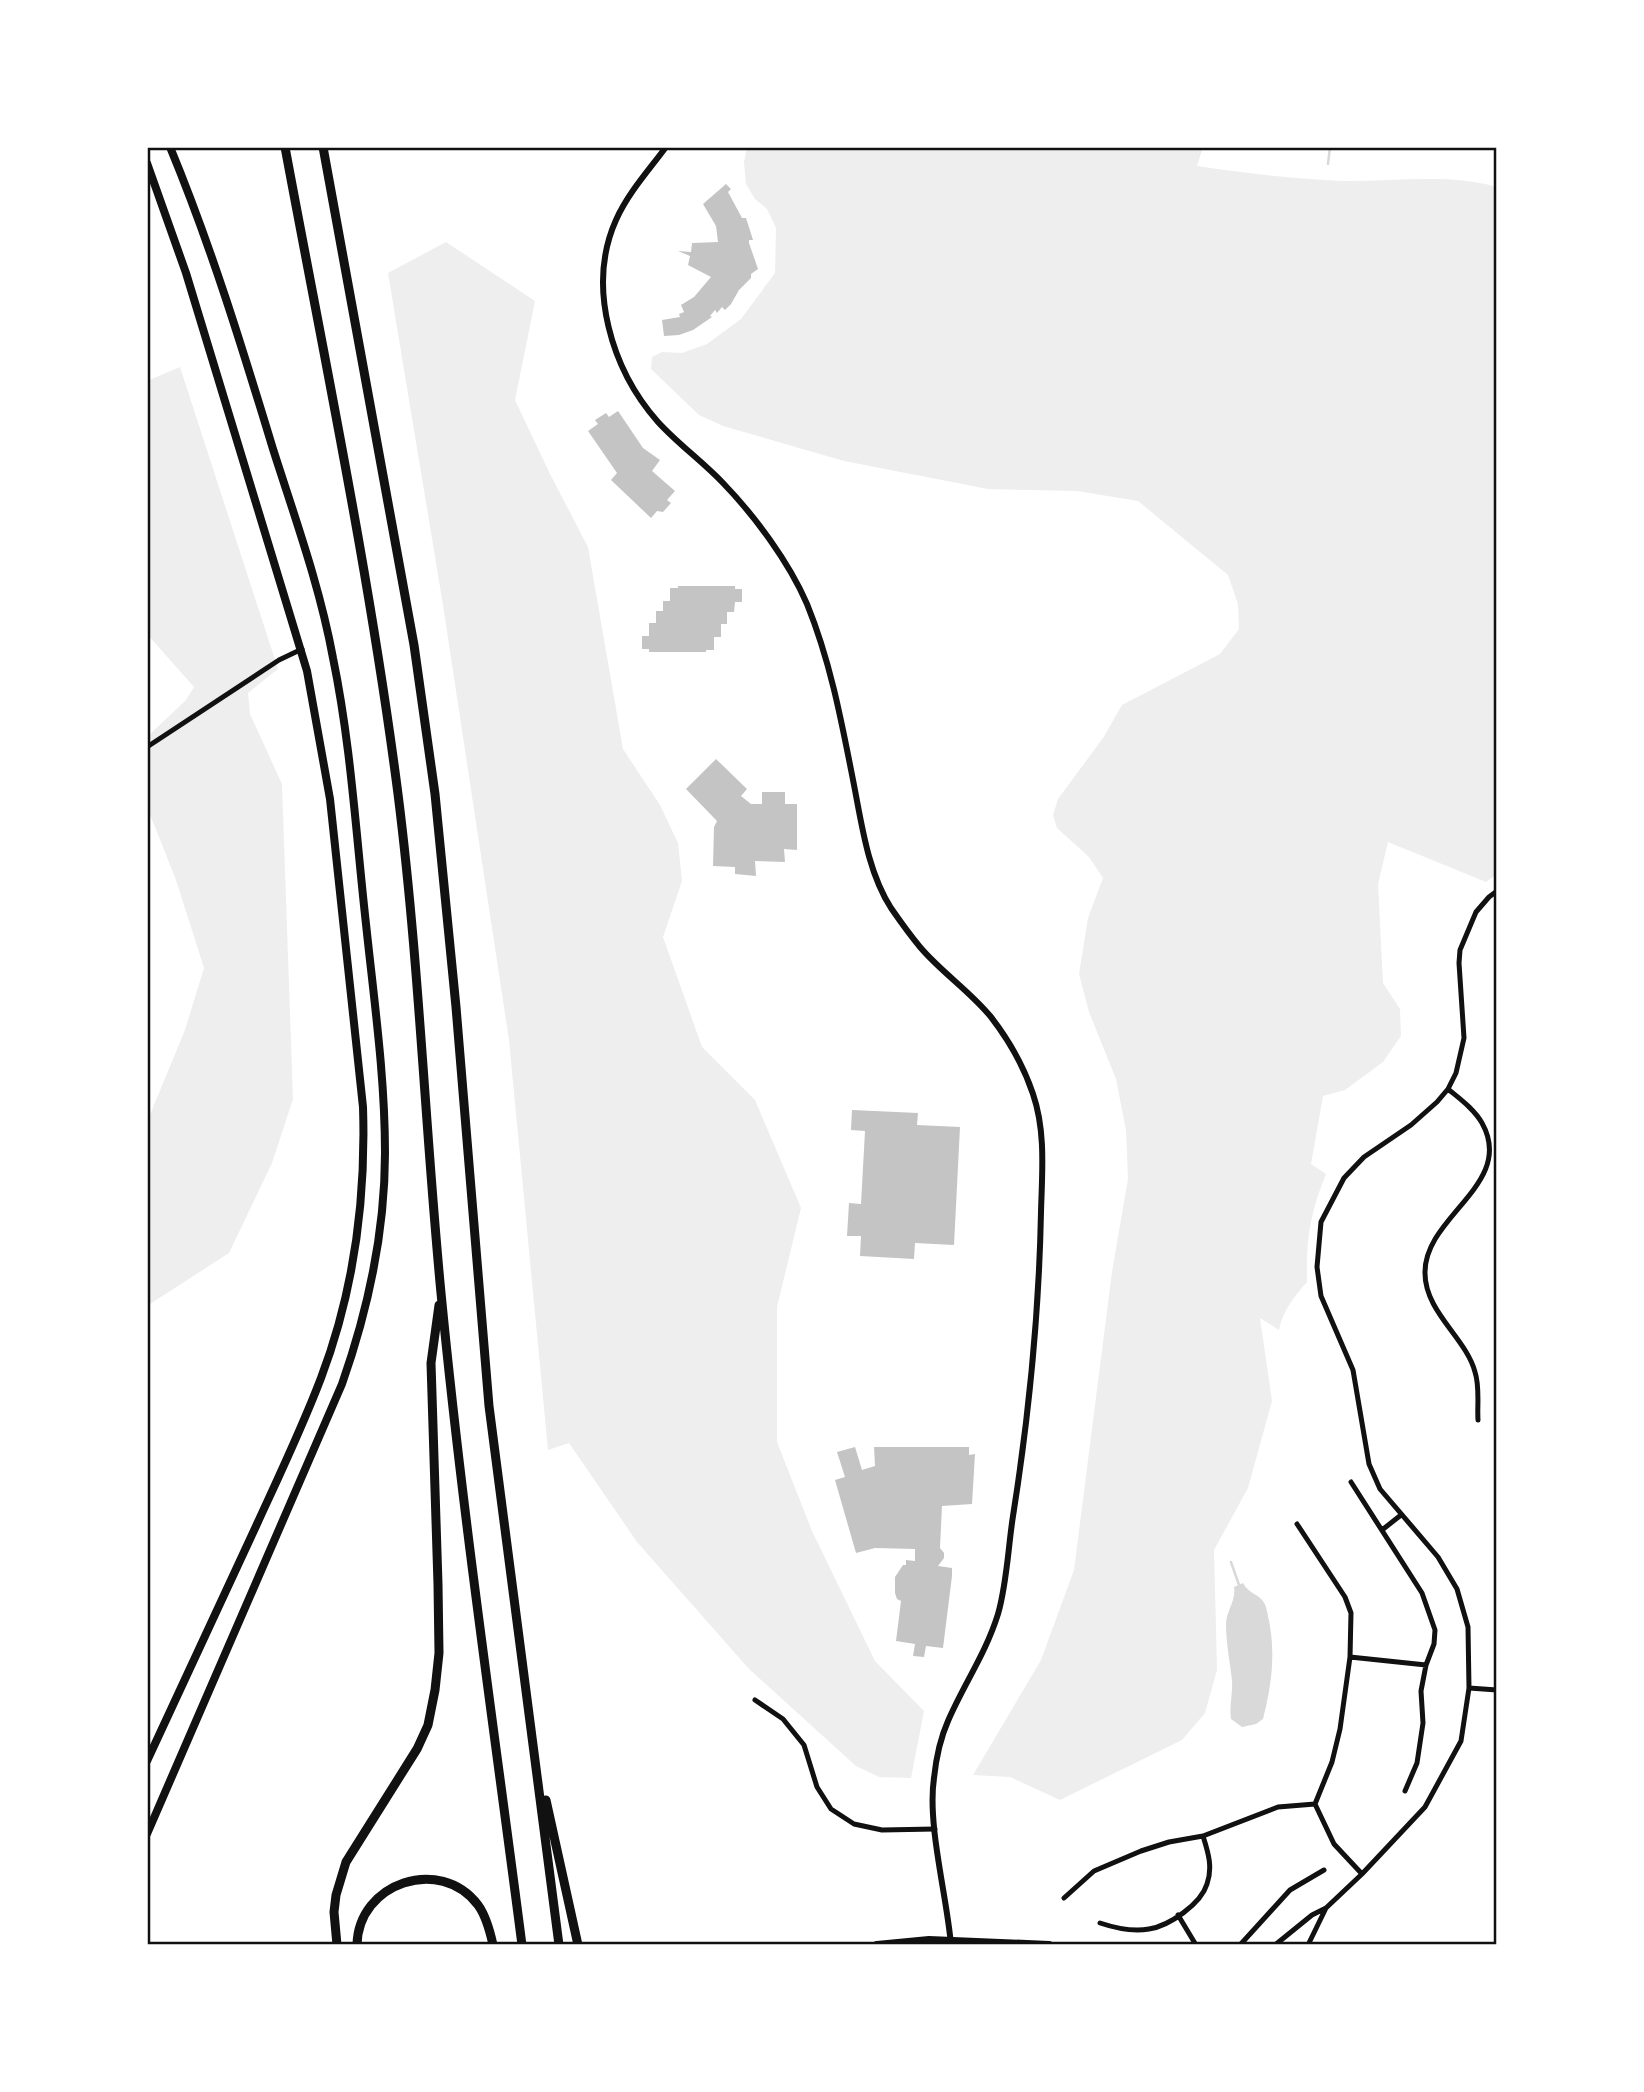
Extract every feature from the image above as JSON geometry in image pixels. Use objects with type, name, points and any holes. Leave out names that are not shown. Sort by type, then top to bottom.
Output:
[{"type":"highway","points":[[285,147],[364,575],[392,749],[412,926],[441,1292],[460,1463],[522,1945]]},
{"type":"highway","points":[[323,147],[414,645],[432,769],[456,1007],[483,1357],[559,1945]]},
{"type":"highway","points":[[337,1945],[335,1904],[346,1862],[417,1749],[428,1725],[435,1690],[439,1653],[431,1363],[441,1292]]},
{"type":"highway","points":[[535,1752],[578,1945]]},
{"type":"highway","points":[[357,1945],[364,1916],[379,1896],[406,1881],[431,1878],[456,1886],[479,1906],[493,1945]]},
{"type":"main road","points":[[147,1834],[342,1384],[362,1322],[372,1279],[380,1230],[385,1156],[376,1017],[341,699],[331,645],[316,587],[216,266],[170,147]]},
{"type":"main road","points":[[147,163],[174,235],[302,649],[317,719],[330,799],[362,1093],[363,1178],[357,1242],[337,1330],[311,1404],[147,1761]]},
{"type":"main road","points":[[877,1945],[1049,1945]]},
{"type":"street","points":[[666,147],[623,207],[605,257],[604,299],[615,348],[638,396],[654,418],[722,481],[745,507],[787,567],[806,602],[831,673],[864,836],[879,883],[889,904],[922,949],[988,1013],[1006,1039],[1034,1095],[1040,1125],[1041,1245],[1034,1360],[999,1609],[985,1650],[948,1721],[939,1749],[933,1785],[935,1829],[951,1943]]},
{"type":"street","points":[[147,747],[279,660],[302,649]]},
{"type":"street","points":[[1275,1945],[1312,1915],[1326,1908],[1426,1807],[1461,1741],[1469,1688],[1468,1627],[1457,1589],[1438,1557],[1380,1489],[1369,1464],[1353,1370],[1321,1296],[1317,1267],[1321,1222],[1344,1178],[1364,1157],[1411,1125],[1437,1102],[1456,1073],[1464,1038],[1460,950],[1476,912],[1497,891]]},
{"type":"street","points":[[1448,1089],[1482,1122],[1488,1141],[1488,1158],[1473,1193],[1435,1237],[1425,1273],[1435,1307],[1475,1370],[1478,1420]]},
{"type":"street","points":[[1351,1482],[1422,1592],[1434,1630],[1434,1644],[1426,1665],[1422,1691],[1423,1723],[1417,1763],[1405,1791]]},
{"type":"street","points":[[1382,1531],[1401,1515]]},
{"type":"street","points":[[1297,1524],[1345,1597],[1351,1613],[1350,1657],[1340,1729],[1332,1762],[1315,1804],[1334,1844],[1362,1874]]},
{"type":"street","points":[[1350,1657],[1426,1665]]},
{"type":"street","points":[[1469,1688],[1497,1690]]},
{"type":"street","points":[[755,1700],[783,1719],[804,1745],[817,1787],[831,1809],[854,1824],[882,1830],[935,1829]]},
{"type":"street","points":[[1064,1898],[1094,1871],[1169,1842],[1203,1836],[1278,1807],[1315,1804]]},
{"type":"street","points":[[1100,1923],[1126,1929],[1149,1929],[1196,1903],[1206,1887],[1210,1861],[1203,1836]]},
{"type":"street","points":[[1240,1945],[1290,1890],[1324,1870]]},
{"type":"street","points":[[1308,1945],[1326,1908]]},
{"type":"street","points":[[1178,1915],[1196,1945]]},
{"type":"shaded area","points":[[747,147],[1203,147],[1197,166],[1305,179],[1440,179],[1497,187],[1497,874],[1486,882],[1388,842],[1378,884],[1383,983],[1400,1009],[1401,1036],[1383,1062],[1345,1090],[1323,1096],[1311,1164],[1326,1174],[1310,1227],[1307,1282],[1286,1310],[1279,1330],[1260,1318],[1272,1401],[1248,1488],[1214,1550],[1217,1670],[1205,1713],[1182,1740],[1060,1800],[1010,1777],[973,1775],[1041,1660],[1074,1570],[1112,1272],[1128,1179],[1126,1130],[1116,1079],[1089,1012],[1079,974],[1088,918],[1103,878],[1089,857],[1057,828],[1053,815],[1058,799],[1103,738],[1122,705],[1220,654],[1239,629],[1238,604],[1228,575],[1138,501],[1077,491],[988,489],[844,461],[723,426],[699,415],[651,369],[652,357],[662,352],[682,353],[707,344],[741,319],[775,273],[776,228],[767,209],[755,199],[746,184],[744,162]]},
{"type":"shaded area","points":[[446,242],[535,301],[515,400],[588,547],[623,749],[660,805],[678,843],[682,881],[663,937],[702,1047],[755,1100],[801,1208],[777,1307],[777,1442],[812,1531],[875,1661],[924,1711],[911,1778],[879,1777],[856,1766],[749,1669],[637,1542],[569,1443],[548,1450],[509,1040],[443,605],[388,273]]},
{"type":"shaded area","points":[[180,367],[278,669],[248,693],[250,714],[282,784],[293,1099],[272,1163],[229,1253],[147,1306],[147,1122],[185,1030],[204,968],[176,880],[147,807],[147,737],[186,700],[194,687],[147,634],[147,381]]},
{"type":"shaded area","points":[[1243,1583],[1265,1604],[1272,1655],[1271,1680],[1263,1719],[1256,1724],[1242,1727],[1231,1719],[1232,1680],[1226,1624],[1234,1597],[1234,1587]]},
{"type":"building","points":[[726,184],[731,189],[728,192],[742,218],[746,218],[753,240],[749,240],[749,243],[758,269],[751,274],[751,278],[725,310],[722,307],[717,313],[715,310],[710,316],[712,317],[693,330],[664,336],[662,320],[680,317],[679,314],[684,312],[681,305],[694,297],[711,277],[688,265],[690,256],[678,251],[691,252],[692,243],[718,242],[716,226],[703,204]]},
{"type":"building","points":[[618,411],[643,448],[660,460],[652,471],[675,491],[667,500],[671,503],[663,512],[657,511],[651,518],[611,480],[617,473],[588,431],[598,424],[595,420],[606,413],[609,417]]},
{"type":"building","points":[[735,586],[735,589],[742,589],[742,602],[735,602],[734,612],[727,612],[727,624],[721,624],[721,637],[714,637],[714,650],[649,652],[649,649],[642,649],[642,636],[649,636],[649,623],[656,623],[656,611],[663,611],[663,601],[670,601],[670,588]]},
{"type":"building","points":[[716,759],[747,789],[741,796],[751,804],[762,804],[762,792],[785,792],[785,804],[797,804],[797,850],[784,849],[785,862],[755,861],[756,876],[735,874],[735,867],[713,866],[714,827],[717,821],[686,789]]},
{"type":"building","points":[[852,1110],[918,1113],[917,1125],[960,1127],[954,1245],[915,1243],[914,1259],[860,1256],[861,1236],[847,1236],[849,1203],[861,1204],[865,1131],[851,1130]]},
{"type":"building","points":[[855,1447],[862,1470],[875,1466],[874,1447],[969,1447],[969,1455],[975,1454],[972,1504],[942,1506],[940,1548],[944,1558],[938,1566],[952,1568],[952,1576],[943,1648],[926,1646],[924,1657],[913,1656],[915,1644],[896,1641],[901,1601],[895,1593],[895,1577],[903,1565],[906,1565],[906,1560],[915,1561],[915,1549],[875,1548],[856,1553],[835,1480],[845,1477],[837,1452]]},
{"type":"waterway","points":[[1328,164],[1330,147]]},
{"type":"waterway","points":[[1231,1562],[1239,1585]]}]
